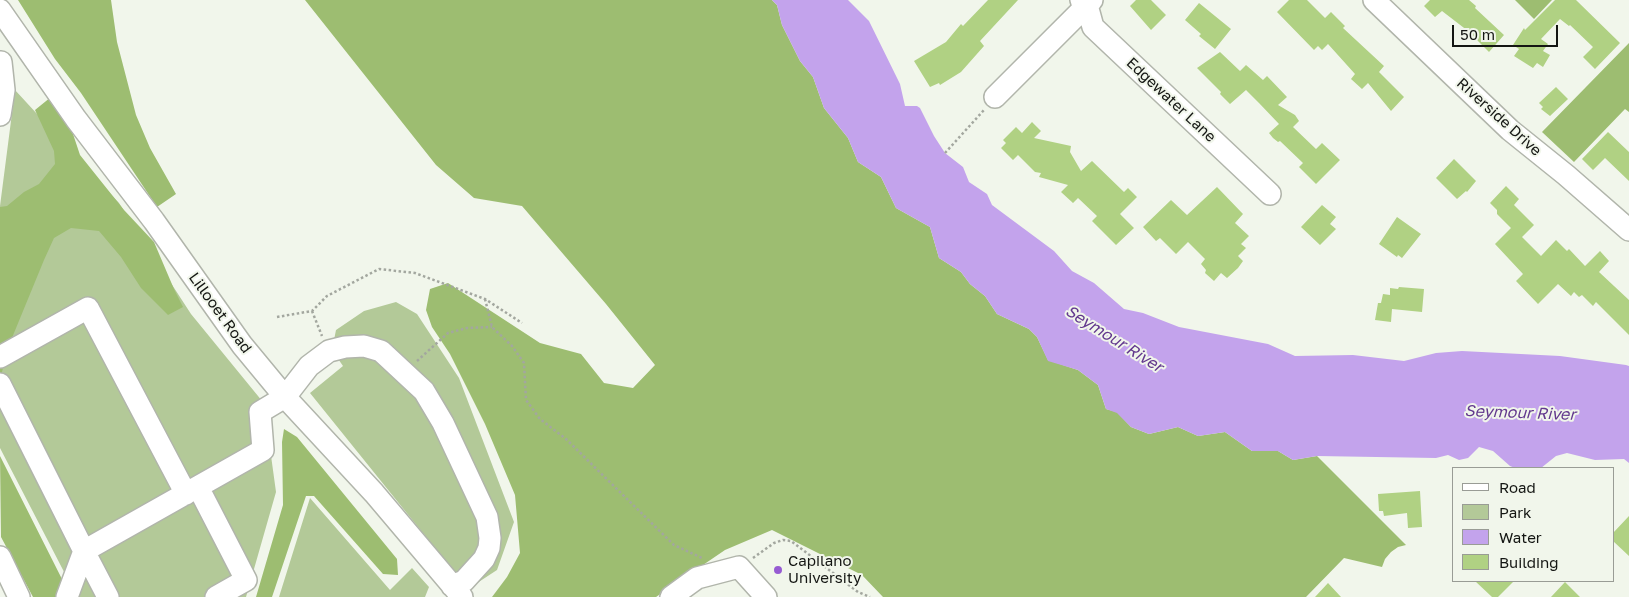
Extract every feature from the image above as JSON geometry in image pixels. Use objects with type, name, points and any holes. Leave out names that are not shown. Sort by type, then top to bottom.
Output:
[{"type":"street","name":"Riverside Drive","points":[[1374,0],[1510,130],[1566,174],[1629,230]]},
{"type":"street","points":[[995,97],[1087,2]]},
{"type":"street","name":"Edgewater Lane","points":[[1087,2],[1093,27],[1270,194]]},
{"type":"street","name":"Lillooet Road","points":[[0,10],[76,118],[154,222],[242,345],[285,398],[374,494],[457,592]]},
{"type":"street","points":[[0,115],[4,90],[1,62]]},
{"type":"street","points":[[0,357],[88,308],[246,580],[216,597]]},
{"type":"street","points":[[67,597],[84,551],[263,450],[260,412],[285,398],[309,366],[329,352],[345,347],[364,346],[381,351],[424,391],[443,423],[487,517],[490,526],[489,548],[484,559],[464,581],[457,592]]},
{"type":"street","points":[[0,384],[108,597]]},
{"type":"street","points":[[0,557],[19,597]]},
{"type":"street","points":[[672,597],[697,578],[729,570],[766,597]]},
{"type":"path","points":[[945,153],[995,97]]},
{"type":"path","points":[[277,317],[312,311],[327,296],[379,269],[415,273],[485,299],[522,323]]},
{"type":"path","points":[[485,299],[492,327],[512,346],[524,363],[526,400],[540,419],[566,439],[674,545],[729,570],[774,543],[783,540],[791,541],[858,592],[870,597]]},
{"type":"path","points":[[312,311],[329,352]]},
{"type":"path","points":[[405,372],[448,333],[467,328],[492,327]]},
{"type":"green space","points":[[18,0],[111,0],[117,42],[136,115],[150,148],[176,194],[157,207],[81,93],[55,59]]},
{"type":"green space","points":[[305,0],[772,0],[777,5],[782,25],[800,61],[813,77],[824,108],[848,138],[858,162],[881,177],[896,208],[930,227],[939,258],[961,272],[970,284],[985,296],[997,314],[1029,329],[1037,337],[1048,360],[1078,370],[1098,385],[1106,409],[1117,412],[1131,427],[1149,434],[1178,427],[1198,436],[1225,432],[1252,451],[1278,451],[1293,460],[1317,456],[1406,545],[1398,547],[1391,552],[1385,559],[1382,567],[1344,558],[1306,597],[883,597],[862,575],[772,530],[725,550],[656,597],[492,597],[507,577],[520,553],[515,495],[485,424],[450,354],[432,327],[426,310],[430,289],[448,283],[540,343],[581,354],[604,383],[633,388],[655,365],[606,304],[522,206],[474,198],[436,165]]},
{"type":"green space","points":[[1515,0],[1552,0],[1534,19]]},
{"type":"green space","points":[[1629,43],[1629,112],[1625,109],[1574,162],[1542,132]]},
{"type":"green space","points":[[15,90],[119,203],[191,314],[267,407],[269,441],[276,492],[246,597],[77,597],[0,448],[0,206]]},
{"type":"green space","points":[[51,97],[70,125],[80,155],[124,210],[154,242],[183,307],[168,315],[141,288],[121,257],[99,231],[71,228],[54,238],[7,350],[0,381],[0,207],[7,206],[24,192],[39,184],[55,164],[54,151],[35,110]]},
{"type":"green space","points":[[396,302],[417,314],[459,378],[514,522],[497,570],[468,589],[310,393],[343,366],[332,350],[336,330],[364,311]]},
{"type":"green space","points":[[284,429],[297,437],[397,559],[398,575],[383,574],[314,496],[306,496],[272,597],[256,597],[283,505],[282,442]]},
{"type":"green space","points":[[0,456],[71,597],[33,597],[1,537]]},
{"type":"green space","points":[[310,498],[390,590],[412,568],[429,587],[425,597],[279,597]]},
{"type":"water","name":"Seymour River","points":[[772,0],[848,0],[869,21],[900,84],[905,106],[917,106],[920,108],[945,153],[963,167],[969,182],[987,194],[992,205],[1054,251],[1072,271],[1094,283],[1124,309],[1143,313],[1179,327],[1268,344],[1295,356],[1353,355],[1404,361],[1436,353],[1462,351],[1560,356],[1626,365],[1629,366],[1629,463],[1624,459],[1595,460],[1567,453],[1556,456],[1542,467],[1512,467],[1493,451],[1479,447],[1468,458],[1459,460],[1448,455],[1436,458],[1317,456],[1293,460],[1278,451],[1252,451],[1225,432],[1198,436],[1178,427],[1149,434],[1131,427],[1117,413],[1106,409],[1098,385],[1078,370],[1048,361],[1037,337],[1029,329],[997,314],[985,296],[970,284],[961,272],[939,258],[930,227],[896,208],[881,177],[858,162],[848,138],[824,108],[813,77],[800,61],[782,25],[777,5]]},
{"type":"building","points":[[988,0],[1018,0],[980,41],[984,46],[961,72],[940,85],[939,83],[930,87],[914,61],[946,42],[961,24],[963,26]]},
{"type":"building","points":[[1136,0],[1151,0],[1166,15],[1151,30],[1130,6]]},
{"type":"building","points":[[1289,0],[1307,0],[1325,18],[1331,12],[1345,26],[1343,28],[1384,66],[1379,72],[1404,97],[1391,111],[1368,83],[1362,89],[1351,79],[1355,74],[1328,44],[1322,50],[1318,46],[1314,50],[1277,12]]},
{"type":"building","points":[[1430,0],[1469,0],[1504,35],[1489,52],[1468,31],[1442,11],[1435,17],[1424,6]]},
{"type":"building","points":[[1555,0],[1576,0],[1620,43],[1595,69],[1583,57],[1593,47],[1570,25],[1560,19],[1541,39],[1548,44],[1543,51],[1550,55],[1543,67],[1537,63],[1533,68],[1514,56],[1519,49],[1513,45],[1524,28],[1525,30]]},
{"type":"building","points":[[1199,3],[1231,29],[1215,49],[1199,36],[1201,34],[1185,20]]},
{"type":"building","points":[[1220,52],[1240,71],[1246,65],[1263,80],[1267,76],[1287,97],[1278,105],[1295,115],[1299,121],[1293,127],[1316,149],[1322,143],[1340,160],[1316,184],[1299,167],[1303,163],[1269,133],[1279,124],[1246,90],[1230,104],[1197,68]]},
{"type":"building","points":[[1556,87],[1568,99],[1550,116],[1541,109],[1543,107],[1539,103]]},
{"type":"building","points":[[1032,122],[1041,131],[1034,138],[1071,146],[1070,152],[1081,171],[1092,161],[1124,192],[1128,188],[1137,197],[1120,214],[1134,228],[1116,245],[1092,221],[1097,216],[1078,198],[1073,203],[1061,192],[1068,185],[1039,177],[1041,173],[1035,172],[1018,155],[1013,160],[1001,148],[1006,143],[1003,140],[1016,127],[1022,133]]},
{"type":"building","points":[[1608,132],[1629,152],[1629,181],[1605,158],[1593,170],[1582,159]]},
{"type":"building","points":[[1454,159],[1476,181],[1467,192],[1457,199],[1436,178]]},
{"type":"building","points":[[1506,186],[1519,199],[1514,205],[1534,225],[1522,237],[1541,256],[1556,240],[1567,251],[1569,249],[1585,266],[1600,251],[1609,261],[1599,272],[1629,300],[1629,335],[1596,302],[1593,306],[1582,295],[1579,297],[1574,292],[1571,296],[1558,284],[1538,304],[1516,281],[1523,274],[1495,244],[1511,228],[1497,214],[1497,210],[1490,203]]},
{"type":"building","points":[[1217,187],[1243,214],[1235,223],[1249,236],[1241,244],[1246,248],[1238,256],[1243,261],[1238,268],[1227,278],[1221,273],[1214,281],[1205,273],[1206,270],[1201,264],[1205,259],[1188,242],[1176,254],[1160,238],[1156,241],[1143,227],[1171,200],[1187,215]]},
{"type":"building","points":[[1322,205],[1336,217],[1330,224],[1336,229],[1320,245],[1301,227]]},
{"type":"building","points":[[1397,217],[1421,234],[1402,258],[1398,255],[1397,257],[1379,244]]},
{"type":"building","points":[[1399,287],[1424,289],[1422,312],[1392,309],[1391,322],[1375,320],[1378,303],[1381,303],[1383,294],[1390,295],[1390,288],[1398,289]]},
{"type":"building","points":[[1420,491],[1422,527],[1408,528],[1407,513],[1384,516],[1383,511],[1379,511],[1378,494]]},
{"type":"building","points":[[1629,516],[1629,556],[1614,542],[1614,532]]},
{"type":"building","points":[[1476,582],[1513,582],[1498,597],[1492,597]]},
{"type":"building","points":[[1565,582],[1580,597],[1551,597]]},
{"type":"building","points":[[1328,583],[1341,597],[1315,597]]},
{"type":"place","name":"Capilano University","points":[[778,570]]}]
